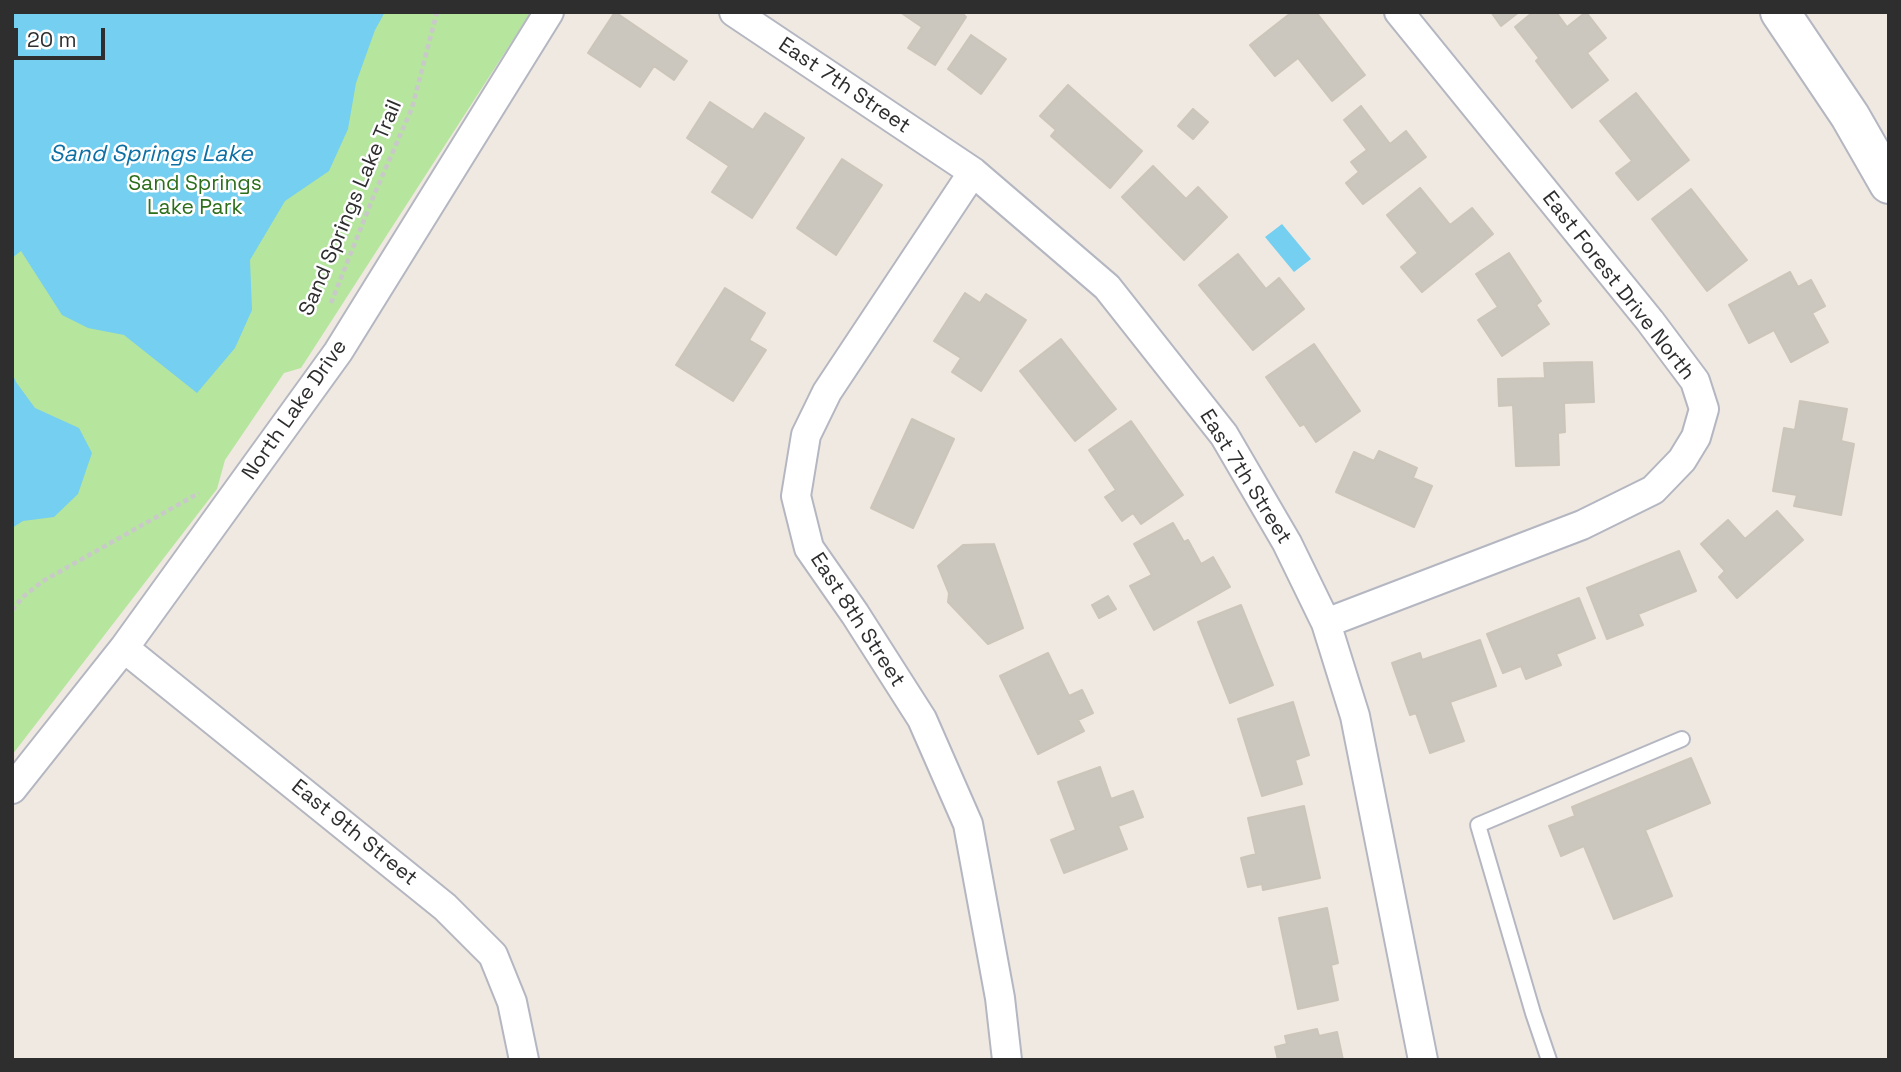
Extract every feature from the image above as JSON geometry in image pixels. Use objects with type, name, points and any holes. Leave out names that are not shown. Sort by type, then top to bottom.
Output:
[{"type":"street","name":"North Lake Drive","points":[[12,789],[124,648],[338,352],[550,12]]},
{"type":"street","name":"East 7th Street","points":[[734,12],[973,172],[1107,286],[1224,435],[1287,543],[1326,623],[1355,716],[1423,1060]]},
{"type":"street","name":"East Forest Drive North","points":[[1326,623],[1582,525],[1653,490],[1682,460],[1696,437],[1704,410],[1695,381],[1650,321],[1399,12]]},
{"type":"street","points":[[1780,12],[1850,116],[1889,184]]},
{"type":"street","name":"East 8th Street","points":[[973,172],[827,392],[806,435],[796,496],[809,548],[922,719],[968,824],[1000,998],[1007,1060]]},
{"type":"street","name":"East 9th Street","points":[[124,648],[445,907],[493,955],[512,1002],[524,1060]]},
{"type":"lane","points":[[1549,1060],[1478,825],[1682,739]]},
{"type":"path","name":"Sand Springs Lake Trail","points":[[326,312],[412,108],[437,12]]},
{"type":"path","points":[[12,610],[43,581],[208,485]]},
{"type":"green space","name":"Sand Springs Lake Park","points":[[12,12],[531,12],[301,368],[284,373],[225,460],[217,489],[12,755]]},
{"type":"water","name":"Sand Springs Lake","points":[[12,12],[385,12],[375,30],[356,83],[348,129],[329,171],[285,201],[250,260],[252,310],[235,348],[197,393],[124,335],[88,328],[62,315],[21,251],[12,258]]},
{"type":"water","points":[[1282,224],[1311,259],[1294,272],[1265,237]]},
{"type":"water","points":[[12,373],[35,408],[79,428],[92,453],[78,494],[54,517],[23,521],[12,528]]},
{"type":"building","points":[[615,12],[687,61],[674,80],[654,66],[640,87],[588,53]]},
{"type":"building","points":[[900,12],[963,12],[966,17],[935,65],[908,48],[922,27]]},
{"type":"building","points":[[1292,12],[1316,12],[1365,75],[1332,101],[1298,58],[1275,76],[1250,45]]},
{"type":"building","points":[[1491,12],[1519,12],[1501,26]]},
{"type":"building","points":[[1533,12],[1556,12],[1567,27],[1586,12],[1606,38],[1587,53],[1608,80],[1572,108],[1536,61],[1539,58],[1515,27]]},
{"type":"building","points":[[971,35],[1006,59],[981,94],[948,69]]},
{"type":"building","points":[[1068,85],[1142,151],[1110,188],[1051,136],[1056,130],[1040,116]]},
{"type":"building","points":[[1636,93],[1689,160],[1638,200],[1616,173],[1632,161],[1600,121]]},
{"type":"building","points":[[710,102],[753,130],[765,113],[804,138],[752,218],[712,192],[729,166],[687,138]]},
{"type":"building","points":[[1361,106],[1390,144],[1406,131],[1426,157],[1363,204],[1346,183],[1359,172],[1351,162],[1367,150],[1344,120]]},
{"type":"building","points":[[1193,109],[1208,122],[1193,139],[1178,126]]},
{"type":"building","points":[[842,159],[882,185],[836,255],[797,228]]},
{"type":"building","points":[[1153,166],[1186,199],[1198,187],[1227,217],[1184,260],[1122,197]]},
{"type":"building","points":[[1420,188],[1450,225],[1472,208],[1493,234],[1422,292],[1401,267],[1418,253],[1387,215]]},
{"type":"building","points":[[1691,189],[1747,260],[1707,291],[1652,219]]},
{"type":"building","points":[[1509,253],[1541,301],[1536,305],[1549,324],[1502,356],[1478,320],[1498,307],[1476,274]]},
{"type":"building","points":[[1238,254],[1266,289],[1279,278],[1304,309],[1253,350],[1199,285]]},
{"type":"building","points":[[1790,272],[1798,287],[1811,280],[1825,306],[1812,313],[1828,342],[1791,362],[1774,330],[1749,343],[1729,305]]},
{"type":"building","points":[[725,288],[765,313],[749,340],[766,350],[733,401],[676,365]]},
{"type":"building","points":[[965,293],[980,303],[986,294],[1026,320],[981,391],[952,372],[961,358],[934,341]]},
{"type":"building","points":[[1061,339],[1116,409],[1075,441],[1020,371]]},
{"type":"building","points":[[1314,344],[1360,411],[1316,442],[1304,424],[1300,426],[1266,377]]},
{"type":"building","points":[[1592,362],[1594,402],[1564,403],[1565,432],[1558,433],[1559,465],[1516,466],[1513,405],[1499,406],[1498,379],[1545,378],[1544,363]]},
{"type":"building","points":[[1800,401],[1847,409],[1841,441],[1854,444],[1841,515],[1794,506],[1797,495],[1773,491],[1784,428],[1795,430]]},
{"type":"building","points":[[912,419],[954,439],[913,528],[871,508]]},
{"type":"building","points":[[1131,421],[1183,495],[1141,524],[1133,513],[1122,521],[1105,497],[1116,490],[1089,450]]},
{"type":"building","points":[[1379,451],[1417,468],[1413,478],[1432,486],[1414,527],[1336,492],[1354,452],[1374,461]]},
{"type":"building","points":[[1777,511],[1803,540],[1737,598],[1719,577],[1725,571],[1701,544],[1728,520],[1745,539]]},
{"type":"building","points":[[1173,523],[1184,542],[1188,540],[1201,564],[1213,557],[1230,587],[1154,630],[1130,586],[1152,575],[1134,544]]},
{"type":"building","points":[[994,544],[1023,628],[988,644],[948,602],[949,593],[938,566],[963,545]]},
{"type":"building","points":[[1679,551],[1696,591],[1638,614],[1643,625],[1607,639],[1587,588]]},
{"type":"building","points":[[1108,596],[1116,609],[1099,618],[1092,605]]},
{"type":"building","points":[[1579,598],[1595,638],[1556,654],[1561,665],[1526,679],[1521,666],[1503,673],[1487,634]]},
{"type":"building","points":[[1241,605],[1273,685],[1230,703],[1198,622]]},
{"type":"building","points":[[1480,640],[1496,686],[1450,702],[1464,741],[1430,753],[1416,713],[1410,715],[1392,663],[1420,653],[1422,660]]},
{"type":"building","points":[[1048,653],[1069,696],[1082,690],[1093,713],[1078,720],[1084,731],[1038,754],[1000,676]]},
{"type":"building","points":[[1293,702],[1309,755],[1295,760],[1302,784],[1262,796],[1238,719]]},
{"type":"building","points":[[1691,758],[1710,803],[1645,830],[1672,896],[1614,919],[1584,846],[1561,856],[1549,826],[1575,816],[1572,807]]},
{"type":"building","points":[[1100,767],[1111,799],[1133,791],[1143,817],[1118,826],[1127,849],[1064,873],[1051,840],[1076,830],[1058,782]]},
{"type":"building","points":[[1304,806],[1320,878],[1263,890],[1262,884],[1248,887],[1241,858],[1256,854],[1248,818]]},
{"type":"building","points":[[1327,908],[1338,963],[1331,965],[1338,1000],[1298,1009],[1279,918]]},
{"type":"building","points":[[1317,1029],[1319,1036],[1337,1032],[1343,1060],[1278,1060],[1275,1047],[1287,1044],[1285,1036]]}]
